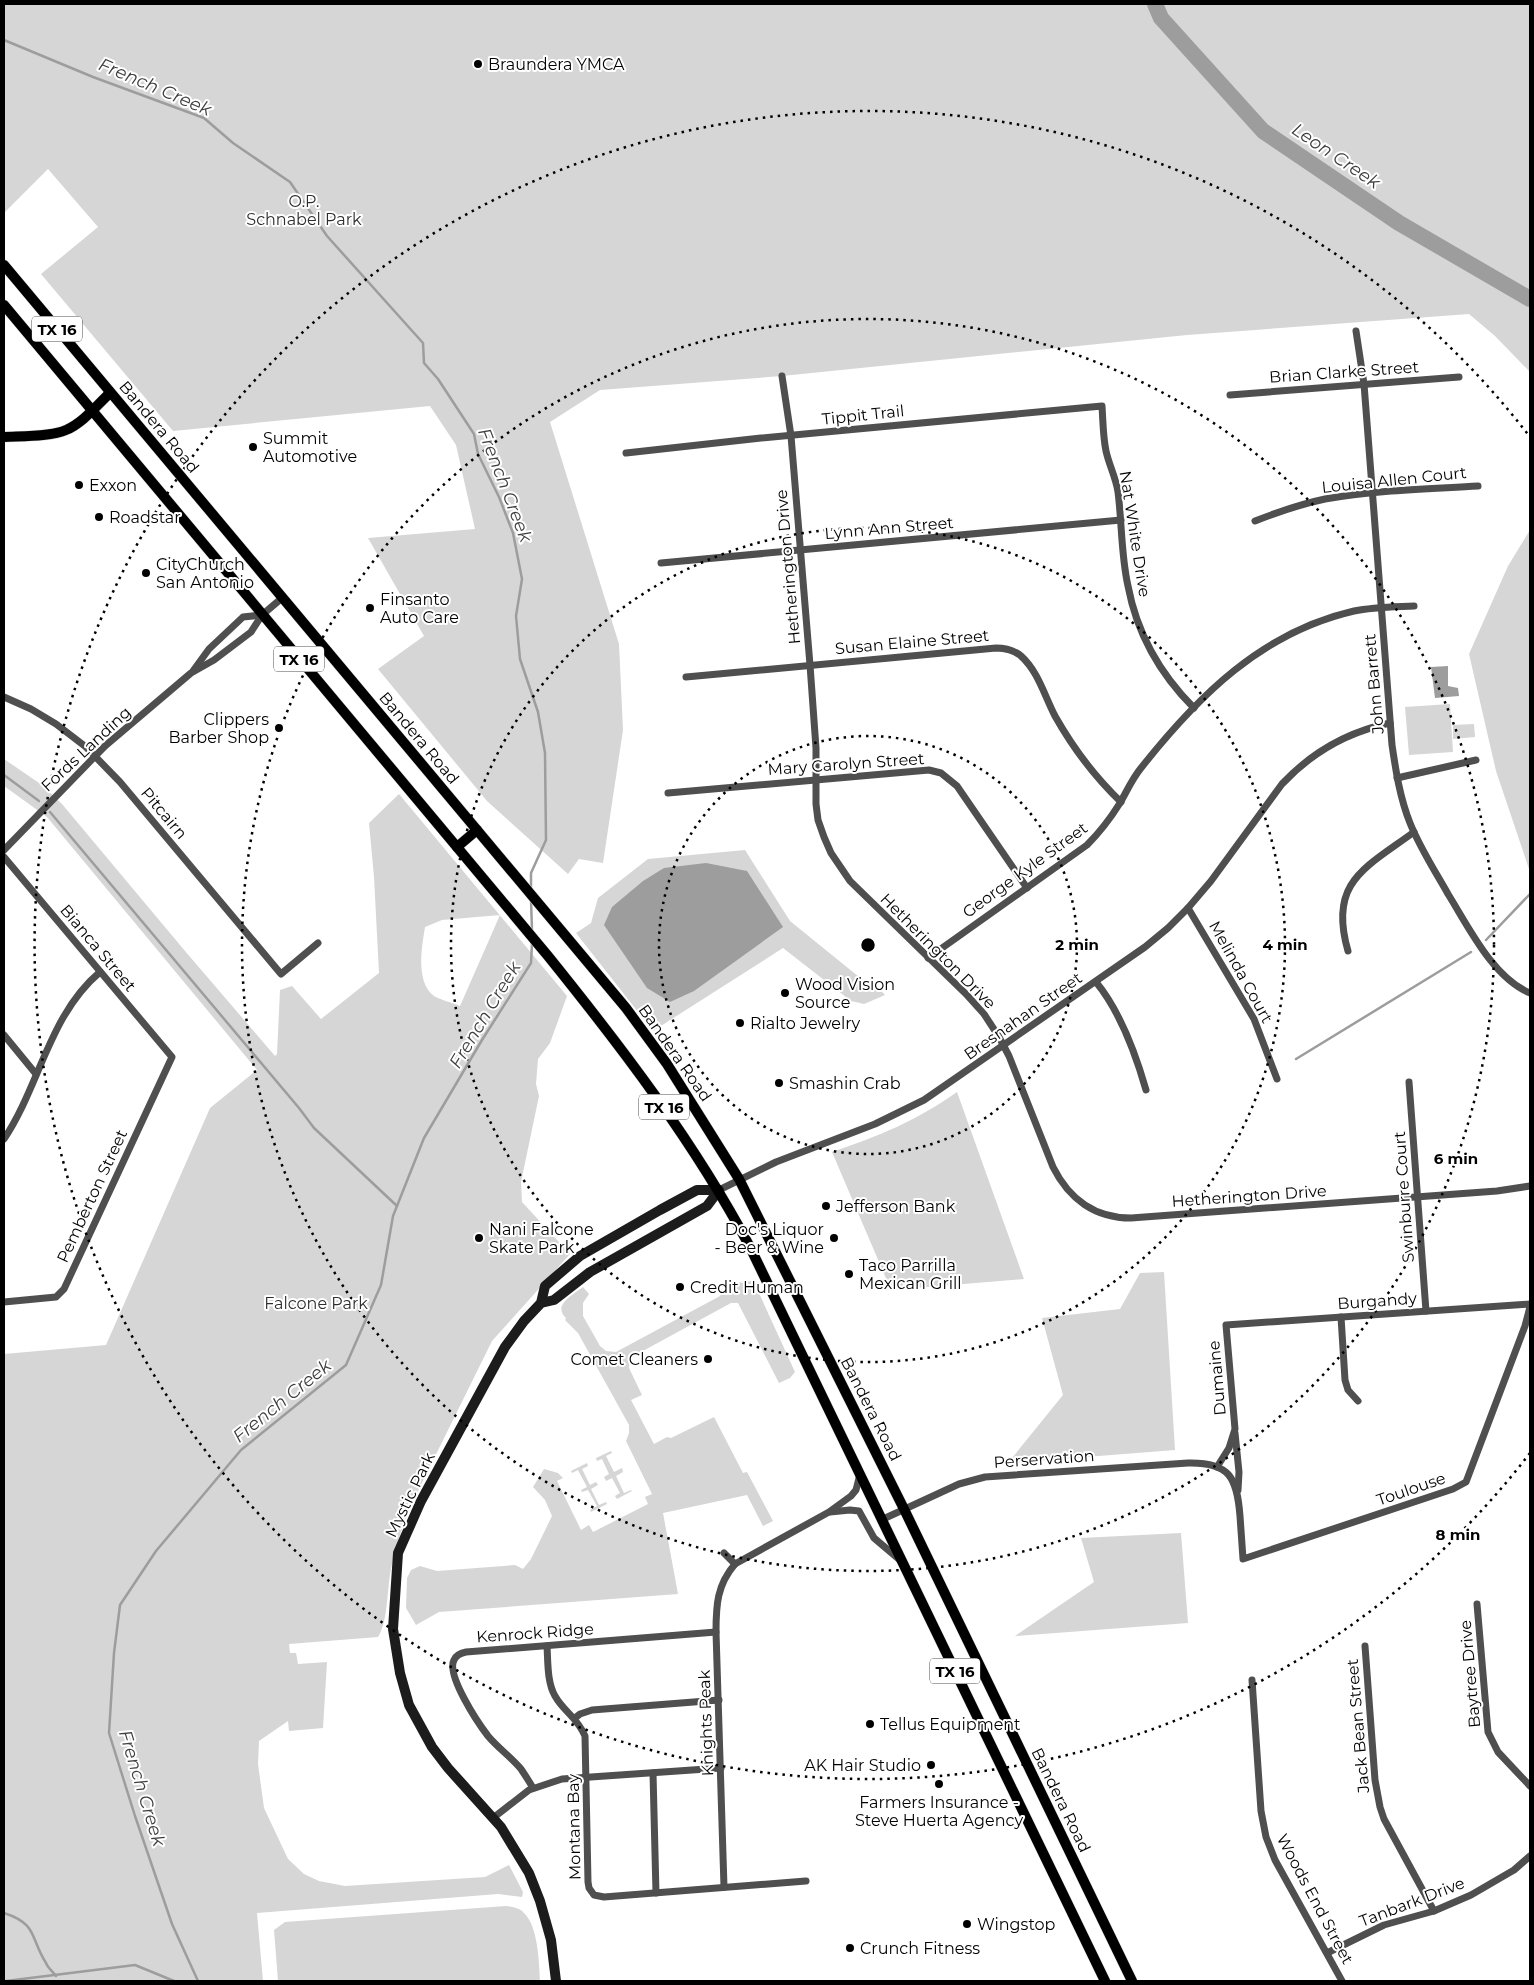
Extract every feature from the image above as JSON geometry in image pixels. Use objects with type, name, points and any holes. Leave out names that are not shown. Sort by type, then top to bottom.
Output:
[{"type":"main road","name":"Bandera Road","points":[[4,265],[626,1008],[667,1064],[739,1180],[904,1509],[1132,1981]]},
{"type":"main road","name":"TX 16","points":[[4,305],[548,956],[656,1095],[719,1190],[754,1255],[1105,1981]]},
{"type":"main road","points":[[4,437],[65,431],[80,421],[110,393]]},
{"type":"main road","points":[[457,847],[477,830]]},
{"type":"street","name":"John Barrett","points":[[1356,331],[1364,384],[1390,723],[1397,778],[1414,832],[1425,855],[1479,945],[1502,972],[1530,992]]},
{"type":"street","name":"Hetherington Drive","points":[[782,376],[791,436],[810,665],[816,748],[815,779],[818,820],[824,837],[840,867],[862,894],[972,1000],[984,1014],[1004,1045],[1060,1182],[1071,1195],[1084,1206],[1099,1213],[1131,1218],[1497,1191],[1530,1186]]},
{"type":"street","name":"Brian Clarke Street","points":[[1230,395],[1459,377]]},
{"type":"street","name":"Tippit Trail","points":[[626,453],[1102,406]]},
{"type":"street","name":"Nat White Drive","points":[[1102,406],[1106,452],[1118,489],[1128,585],[1141,630],[1162,671],[1174,688],[1194,708]]},
{"type":"street","name":"Louisa Allen Court","points":[[1255,521],[1282,510],[1324,499],[1478,486]]},
{"type":"street","name":"Lynn Ann Street","points":[[661,563],[1121,520]]},
{"type":"street","name":"Fords Landing","points":[[4,850],[95,756],[191,674],[214,660],[251,632],[262,615],[282,598]]},
{"type":"street","name":"George Kyle Street","points":[[928,958],[1087,845],[1103,830],[1141,767],[1194,708],[1225,677],[1249,658],[1274,642],[1300,629],[1329,618],[1381,607],[1414,606]]},
{"type":"street","name":"Fords Landing","points":[[191,674],[209,649],[243,617],[262,615]]},
{"type":"street","name":"Susan Elaine Street","points":[[686,677],[1006,648],[1021,656],[1033,670],[1066,736],[1085,762],[1121,802]]},
{"type":"street","name":"Pitcairn","points":[[4,697],[31,709],[56,724],[95,756],[120,782],[281,974],[318,944]]},
{"type":"street","name":"Bresnahan Street","points":[[719,1190],[776,1162],[875,1124],[924,1100],[1096,982],[1145,947],[1188,908],[1211,881],[1282,784],[1294,771],[1308,759],[1339,739],[1365,729],[1390,723]]},
{"type":"street","points":[[1397,778],[1476,760]]},
{"type":"street","name":"Mary Carolyn Street","points":[[668,793],[921,770],[941,773],[957,786],[1027,888]]},
{"type":"street","points":[[1348,951],[1342,932],[1341,918],[1346,892],[1361,872],[1414,832]]},
{"type":"street","name":"Bianca Street","points":[[4,857],[172,1057]]},
{"type":"street","name":"Melinda Court","points":[[1188,908],[1251,1013],[1277,1079]]},
{"type":"street","points":[[4,1139],[36,1074],[53,1033],[68,1008],[88,982],[100,972]]},
{"type":"street","points":[[1096,982],[1118,1016],[1146,1090]]},
{"type":"street","points":[[4,1035],[36,1074]]},
{"type":"street","name":"Pemberton Street","points":[[4,1302],[56,1297],[64,1289],[172,1057]]},
{"type":"street","name":"Swinburre Court","points":[[1409,1082],[1426,1311]]},
{"type":"street","name":"Mystic Park","points":[[556,1981],[551,1940],[540,1901],[517,1850],[494,1818],[448,1768],[419,1725],[409,1705],[398,1667],[393,1629],[398,1553],[421,1501],[505,1346],[541,1303],[545,1286],[580,1256],[697,1190],[719,1190]]},
{"type":"street","name":"Mystic Park","points":[[541,1303],[554,1300],[590,1272],[707,1206],[719,1190]]},
{"type":"street","name":"Burgandy","points":[[1226,1325],[1530,1305]]},
{"type":"street","name":"Toulouse","points":[[1243,1559],[1453,1489],[1466,1482],[1525,1326],[1530,1305]]},
{"type":"street","points":[[1341,1318],[1345,1380],[1348,1390],[1358,1401]]},
{"type":"street","name":"Dumaine","points":[[1226,1325],[1239,1472],[1238,1492],[1243,1559]]},
{"type":"street","name":"Dumaine","points":[[1217,1467],[1230,1448],[1235,1429]]},
{"type":"street","name":"Perservation","points":[[882,1520],[959,1484],[985,1478],[1188,1463],[1208,1464],[1217,1467]]},
{"type":"street","points":[[1217,1467],[1230,1476],[1238,1492]]},
{"type":"street","name":"Knights Peak","points":[[724,1887],[716,1632],[716,1605],[719,1591],[735,1564],[829,1512],[851,1496],[856,1490],[860,1474]]},
{"type":"street","name":"Knights Peak","points":[[829,1512],[859,1511],[874,1538],[902,1562]]},
{"type":"street","points":[[724,1553],[735,1564]]},
{"type":"street","name":"Baytree Drive","points":[[1477,1604],[1488,1732],[1498,1752],[1530,1786]]},
{"type":"street","name":"Kenrock Ridge","points":[[533,1788],[521,1769],[489,1736],[476,1719],[463,1696],[452,1669],[457,1656],[466,1652],[716,1632]]},
{"type":"street","name":"Montana Bay","points":[[547,1646],[550,1680],[554,1695],[575,1718],[585,1736],[589,1888],[594,1895],[604,1897],[806,1881]]},
{"type":"street","name":"Jack Bean Street","points":[[1365,1646],[1375,1780],[1380,1807],[1384,1819],[1434,1911]]},
{"type":"street","name":"Woods End Street","points":[[1252,1680],[1261,1810],[1266,1837],[1276,1860],[1342,1981]]},
{"type":"street","points":[[575,1718],[592,1710],[719,1700]]},
{"type":"street","points":[[494,1818],[533,1788],[562,1779],[721,1768]]},
{"type":"street","points":[[653,1773],[656,1893]]},
{"type":"street","name":"Tanbark Drive","points":[[1327,1953],[1384,1925],[1434,1911],[1491,1884],[1514,1870],[1530,1856]]},
{"type":"green space","name":"O.P. Schnabel Park","points":[[4,4],[1530,4],[1530,372],[1495,336],[1469,314],[1187,335],[782,376],[600,390],[550,422],[619,644],[623,730],[603,863],[579,859],[568,874],[487,801],[378,669],[424,636],[368,538],[475,529],[456,445],[430,406],[173,431],[41,274],[98,227],[48,169],[4,213]]},
{"type":"green space","points":[[1530,530],[1530,872],[1496,771],[1469,654],[1508,566]]},
{"type":"green space","points":[[1450,704],[1453,752],[1409,755],[1405,707]]},
{"type":"green space","points":[[1474,724],[1475,737],[1453,739],[1453,725]]},
{"type":"green space","name":"Falcone Park","points":[[4,759],[42,785],[62,804],[275,1056],[277,1054],[280,990],[292,986],[321,1019],[379,973],[369,823],[399,794],[500,915],[567,996],[550,1043],[538,1059],[536,1084],[539,1096],[521,1182],[522,1202],[570,1254],[492,1341],[409,1509],[393,1561],[384,1623],[378,1637],[289,1644],[290,1653],[296,1653],[298,1664],[327,1662],[323,1728],[289,1731],[288,1721],[259,1741],[258,1764],[264,1808],[288,1859],[304,1874],[319,1881],[345,1886],[485,1877],[509,1865],[523,1892],[522,1897],[498,1894],[257,1913],[263,1981],[4,1981],[4,1354],[106,1345],[210,1108],[257,1070],[47,817],[4,786]],"holes":[[[500,915],[460,1006],[434,996],[424,982],[421,963],[425,927],[442,920]]]},
{"type":"green space","points":[[745,850],[790,921],[864,981],[875,984],[885,995],[864,1004],[851,1001],[783,948],[653,1031],[576,933],[591,923],[598,898],[648,859]]},
{"type":"green space","points":[[957,1092],[1024,1279],[891,1290],[832,1152],[912,1120]]},
{"type":"green space","points":[[1164,1272],[1175,1450],[1008,1463],[1063,1395],[1042,1318],[1120,1309],[1140,1273]]},
{"type":"green space","points":[[753,1280],[795,1372],[790,1378],[779,1383],[738,1303],[731,1303],[630,1358],[629,1368],[642,1395],[631,1400],[654,1444],[667,1437],[671,1438],[714,1417],[743,1473],[747,1472],[773,1521],[763,1526],[747,1495],[663,1513],[678,1594],[439,1612],[416,1625],[406,1608],[407,1578],[411,1570],[420,1566],[437,1571],[515,1565],[523,1569],[531,1559],[552,1516],[545,1500],[533,1487],[544,1469],[558,1473],[563,1478],[557,1481],[581,1530],[589,1525],[593,1532],[648,1504],[645,1497],[652,1494],[626,1441],[629,1425],[578,1333],[565,1320],[566,1318],[561,1309],[566,1301],[583,1287],[589,1294],[583,1303],[583,1316],[600,1346],[606,1351],[616,1352],[720,1296],[723,1291],[736,1282],[745,1283]]},
{"type":"green space","points":[[611,1451],[612,1453],[606,1456],[614,1472],[622,1468],[623,1472],[616,1476],[624,1493],[632,1491],[617,1499],[615,1496],[620,1493],[612,1478],[606,1481],[604,1477],[609,1474],[602,1459],[597,1461],[596,1458]]},
{"type":"green space","points":[[587,1463],[588,1466],[582,1469],[590,1485],[596,1482],[598,1485],[591,1489],[599,1505],[606,1502],[607,1504],[591,1512],[590,1510],[597,1506],[588,1490],[582,1492],[581,1490],[587,1487],[578,1470],[572,1473],[571,1471]]},
{"type":"green space","points":[[1181,1533],[1188,1623],[1015,1636],[1094,1582],[1081,1538]]},
{"type":"green space","points":[[506,1906],[522,1911],[529,1919],[537,1945],[540,1981],[278,1981],[274,1930],[285,1922]]},
{"type":"shaded area","points":[[1448,666],[1448,686],[1458,688],[1459,696],[1435,698],[1431,667]]},
{"type":"shaded area","points":[[706,863],[747,871],[783,927],[694,991],[670,1002],[647,988],[604,925],[612,907],[643,881],[664,868]]},
{"type":"waterway","name":"Leon Creek","points":[[1155,4],[1161,18],[1263,131],[1399,223],[1530,299]]},
{"type":"waterway","name":"French Creek","points":[[4,40],[93,77],[204,118],[233,143],[290,182],[327,236],[423,343],[424,363],[438,379],[474,434],[478,454],[499,497],[513,533],[522,579],[516,616],[520,659],[538,712],[545,753],[546,840],[531,873],[531,890]]},
{"type":"waterway","points":[[4,775],[39,801]]},
{"type":"waterway","points":[[50,812],[314,1128],[397,1206]]},
{"type":"waterway","points":[[1486,940],[1530,894]]},
{"type":"waterway","name":"French Creek","points":[[531,900],[532,930]]},
{"type":"waterway","name":"French Creek","points":[[198,1981],[172,1924],[109,1733],[114,1653],[120,1605],[156,1551],[241,1450],[346,1365],[381,1285],[393,1216],[424,1138],[482,1040],[531,963],[532,943]]},
{"type":"waterway","points":[[1296,1059],[1471,952]]},
{"type":"waterway","points":[[4,1913],[15,1917],[28,1927],[47,1965],[56,1976]]},
{"type":"waterway","points":[[6,1981],[135,1965],[174,1981]]},
{"type":"place","name":"Braundera YMCA","points":[[478,64]]},
{"type":"place","name":"Summit Automotive","points":[[253,447]]},
{"type":"place","name":"Exxon","points":[[79,485]]},
{"type":"place","name":"Roadstar","points":[[99,517]]},
{"type":"place","name":"CityChurch San Antonio","points":[[146,573]]},
{"type":"place","name":"Finsanto Auto Care","points":[[370,608]]},
{"type":"place","name":"Clippers Barber Shop","points":[[279,728]]},
{"type":"place","name":"Wood Vision Source","points":[[785,993]]},
{"type":"place","name":"Rialto Jewelry","points":[[740,1023]]},
{"type":"place","name":"Smashin Crab","points":[[779,1083]]},
{"type":"place","name":"Jefferson Bank","points":[[826,1206]]},
{"type":"place","name":"Nani Falcone Skate Park","points":[[479,1238]]},
{"type":"place","name":"Doc's Liquor - Beer & Wine","points":[[834,1238]]},
{"type":"place","name":"Taco Parrilla Mexican Grill","points":[[849,1274]]},
{"type":"place","name":"Credit Human","points":[[680,1287]]},
{"type":"place","name":"Comet Cleaners","points":[[708,1359]]},
{"type":"place","name":"Tellus Equipment","points":[[870,1724]]},
{"type":"place","name":"AK Hair Studio","points":[[931,1765]]},
{"type":"place","name":"Farmers Insurance - Steve Huerta Agency","points":[[939,1784]]},
{"type":"place","name":"Wingstop","points":[[967,1924]]},
{"type":"place","name":"Crunch Fitness","points":[[850,1948]]}]
